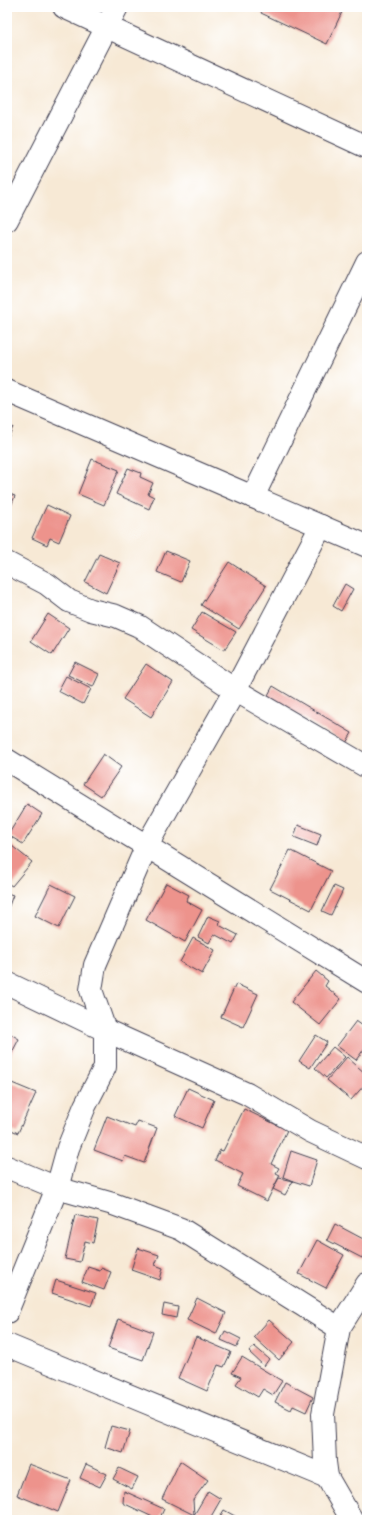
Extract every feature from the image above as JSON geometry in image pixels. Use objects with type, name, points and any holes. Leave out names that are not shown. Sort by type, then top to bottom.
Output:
[{"type":"street","points":[[64,7],[112,16],[367,147]]},
{"type":"street","points":[[7,220],[112,16]]},
{"type":"street","points":[[253,496],[367,262]]},
{"type":"street","points":[[7,391],[367,546]]},
{"type":"street","points":[[7,1312],[57,1188],[68,1148],[82,1113],[104,1067],[105,1030],[91,990],[95,965],[147,845],[235,690],[321,526]]},
{"type":"street","points":[[7,563],[47,584],[69,601],[91,610],[116,616],[139,626],[235,690],[367,767]]},
{"type":"street","points":[[7,760],[367,982]]},
{"type":"street","points":[[7,983],[105,1030],[247,1094],[310,1131],[367,1158]]},
{"type":"street","points":[[7,1167],[57,1188],[113,1204],[182,1229],[339,1328]]},
{"type":"street","points":[[352,1520],[327,1477],[323,1414],[339,1328],[367,1284]]},
{"type":"street","points":[[7,1345],[327,1477]]},
{"type":"building","points":[[264,7],[331,7],[342,12],[327,44],[261,13]]},
{"type":"building","points":[[7,425],[13,427],[7,440]]},
{"type":"building","points":[[92,459],[119,470],[104,505],[78,494]]},
{"type":"building","points":[[128,468],[141,473],[140,477],[153,483],[148,494],[154,497],[149,509],[116,494]]},
{"type":"building","points":[[7,493],[15,496],[7,516]]},
{"type":"building","points":[[47,505],[70,516],[59,542],[50,538],[47,545],[32,538]]},
{"type":"building","points":[[166,551],[190,561],[181,582],[157,572]]},
{"type":"building","points":[[99,554],[120,563],[106,593],[85,582]]},
{"type":"building","points":[[229,562],[266,586],[239,629],[201,605]]},
{"type":"building","points":[[345,584],[353,589],[341,611],[333,606]]},
{"type":"building","points":[[202,612],[236,632],[224,650],[191,630]]},
{"type":"building","points":[[48,614],[69,628],[52,655],[31,641]]},
{"type":"building","points":[[75,662],[99,674],[93,687],[68,675]]},
{"type":"building","points":[[146,664],[173,682],[151,717],[123,699]]},
{"type":"building","points":[[66,676],[91,689],[83,704],[58,691]]},
{"type":"building","points":[[273,686],[352,733],[346,743],[267,697]]},
{"type":"building","points":[[103,754],[121,767],[101,796],[83,784]]},
{"type":"building","points":[[27,804],[42,814],[23,844],[8,835]]},
{"type":"building","points":[[298,825],[321,834],[317,846],[294,837]]},
{"type":"building","points":[[12,846],[32,862],[12,886],[7,883],[7,852]]},
{"type":"building","points":[[290,850],[331,871],[311,910],[270,889]]},
{"type":"building","points":[[166,883],[189,895],[186,901],[202,910],[185,942],[146,920]]},
{"type":"building","points":[[51,884],[75,896],[59,928],[35,916]]},
{"type":"building","points":[[334,886],[343,890],[331,915],[322,911]]},
{"type":"building","points":[[7,893],[13,895],[7,911]]},
{"type":"building","points":[[208,916],[220,921],[219,925],[238,935],[233,944],[214,934],[209,943],[198,937]]},
{"type":"building","points":[[193,938],[215,950],[202,974],[180,962]]},
{"type":"building","points":[[316,971],[328,981],[325,986],[341,999],[320,1025],[291,1002]]},
{"type":"building","points":[[236,984],[258,994],[243,1027],[221,1017]]},
{"type":"building","points":[[356,1021],[367,1029],[367,1045],[356,1060],[337,1046]]},
{"type":"building","points":[[9,1033],[19,1039],[7,1062],[7,1036]]},
{"type":"building","points":[[316,1035],[327,1042],[310,1068],[299,1061]]},
{"type":"building","points":[[333,1047],[345,1057],[326,1078],[315,1068]]},
{"type":"building","points":[[347,1057],[367,1075],[367,1082],[351,1100],[327,1080]]},
{"type":"building","points":[[7,1081],[36,1093],[18,1133],[7,1128]]},
{"type":"building","points":[[188,1088],[214,1100],[202,1128],[175,1116]]},
{"type":"building","points":[[244,1109],[287,1130],[271,1164],[279,1168],[276,1173],[280,1175],[267,1201],[237,1186],[243,1174],[215,1160],[220,1150],[223,1151]]},
{"type":"building","points":[[107,1116],[135,1127],[138,1121],[157,1128],[144,1163],[125,1156],[123,1161],[94,1150]]},
{"type":"building","points":[[291,1151],[317,1160],[309,1186],[283,1177]]},
{"type":"building","points":[[279,1178],[293,1181],[285,1195],[273,1189]]},
{"type":"building","points":[[75,1215],[98,1220],[93,1243],[85,1241],[80,1262],[65,1259]]},
{"type":"building","points":[[335,1224],[367,1241],[367,1248],[362,1258],[327,1240]]},
{"type":"building","points":[[317,1240],[344,1255],[326,1288],[299,1274]]},
{"type":"building","points":[[138,1248],[159,1255],[155,1265],[163,1268],[160,1280],[131,1270]]},
{"type":"building","points":[[88,1267],[100,1271],[101,1268],[111,1272],[104,1290],[82,1282]]},
{"type":"building","points":[[56,1280],[96,1293],[91,1306],[52,1293]]},
{"type":"building","points":[[197,1298],[226,1313],[216,1334],[187,1320]]},
{"type":"building","points":[[164,1304],[178,1307],[176,1318],[162,1315]]},
{"type":"building","points":[[118,1319],[153,1332],[143,1360],[108,1348]]},
{"type":"building","points":[[269,1320],[294,1342],[279,1360],[254,1337]]},
{"type":"building","points":[[225,1331],[241,1339],[237,1347],[221,1340]]},
{"type":"building","points":[[196,1337],[231,1352],[224,1367],[218,1365],[207,1391],[178,1378]]},
{"type":"building","points":[[254,1346],[269,1359],[264,1366],[249,1352]]},
{"type":"building","points":[[242,1357],[282,1381],[273,1395],[263,1389],[258,1397],[236,1384],[241,1377],[232,1373]]},
{"type":"building","points":[[285,1382],[313,1397],[306,1412],[293,1406],[291,1410],[275,1402]]},
{"type":"building","points":[[111,1426],[130,1431],[123,1453],[105,1447]]},
{"type":"building","points":[[180,1461],[208,1480],[193,1500],[194,1515],[162,1499]]},
{"type":"building","points":[[29,1464],[71,1480],[58,1512],[17,1495]]},
{"type":"building","points":[[86,1464],[107,1474],[100,1487],[80,1478]]},
{"type":"building","points":[[119,1468],[138,1477],[132,1489],[113,1479]]},
{"type":"building","points":[[124,1491],[164,1509],[159,1520],[123,1503]]},
{"type":"building","points":[[208,1491],[221,1499],[209,1520],[202,1520],[194,1515]]},
{"type":"building","points":[[224,1510],[242,1520],[218,1520]]}]
